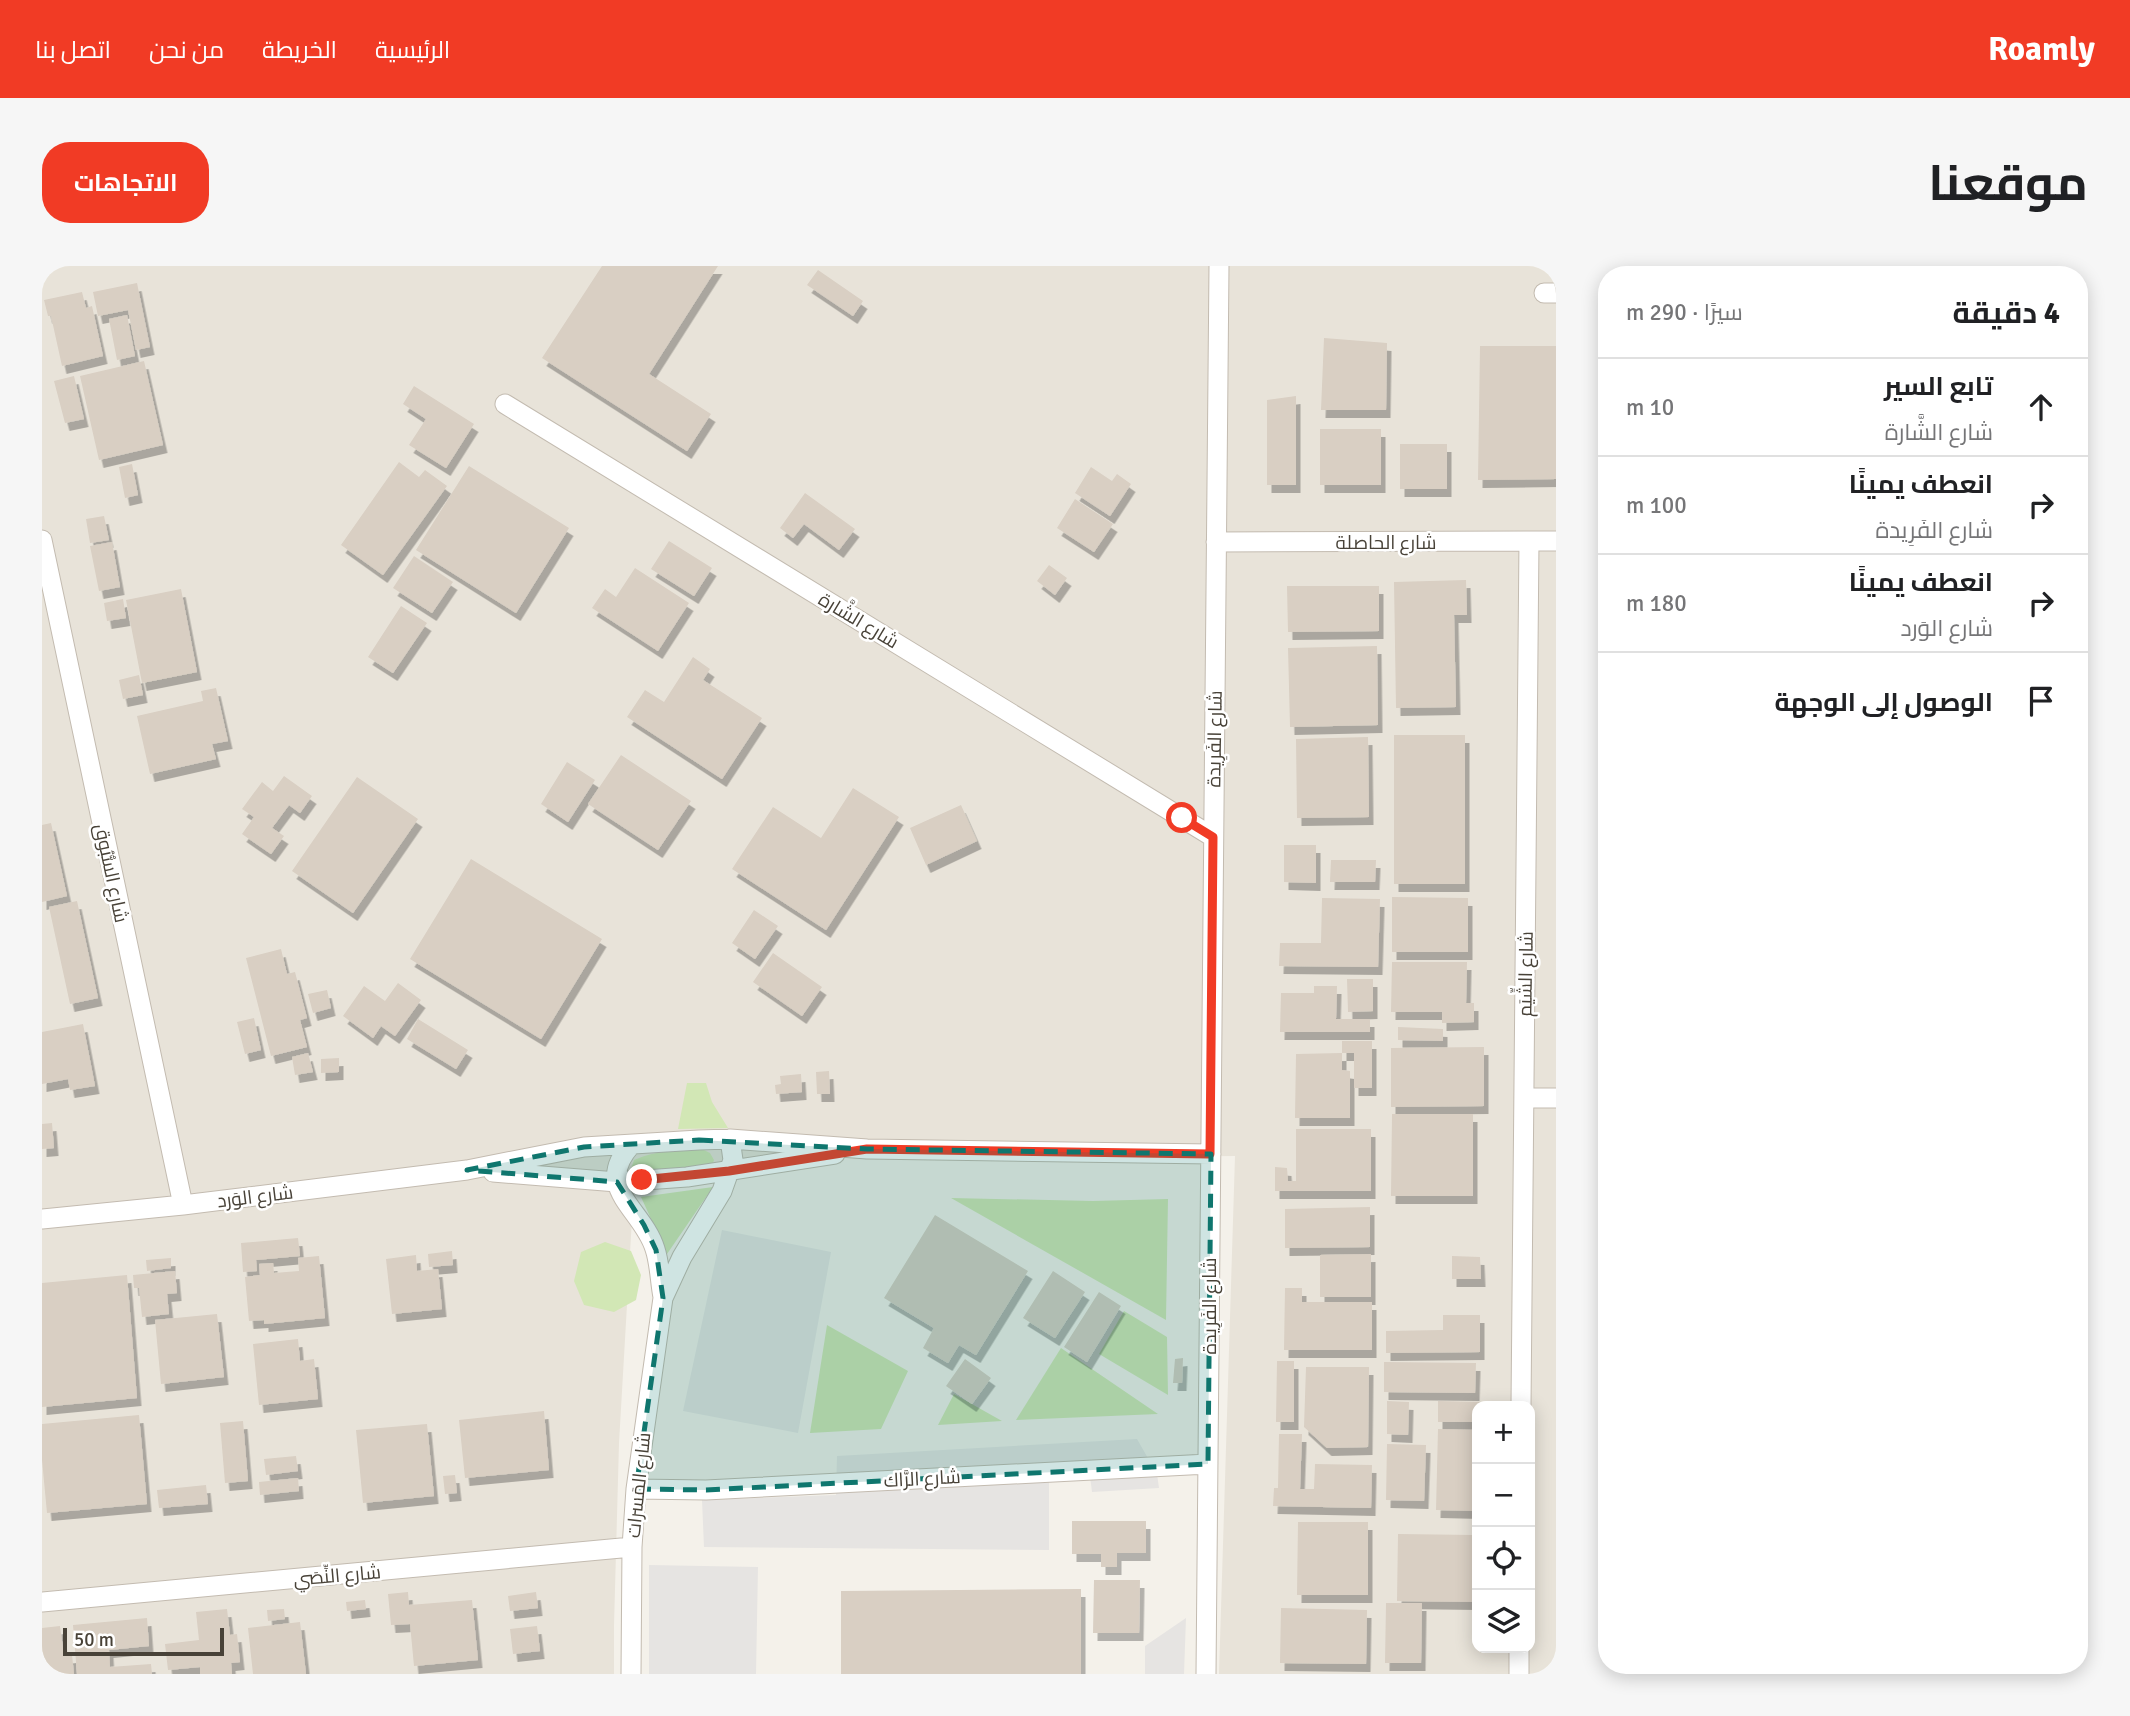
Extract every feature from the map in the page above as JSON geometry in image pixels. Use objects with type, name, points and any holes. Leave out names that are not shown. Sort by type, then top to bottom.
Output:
[{"type":"street","name":"شارع الفَرِيدة","points":[[1206,1674],[1219,266]]},
{"type":"street","name":"شارع الشَّارة","points":[[505,404],[1213,837]]},
{"type":"street","name":"شارع السُّبُوق","points":[[42,540],[183,1205]]},
{"type":"street","name":"شارع الشِّيَم","points":[[1521,1401],[1529,541]]},
{"type":"street","name":"شارع الحاصلة","points":[[1216,542],[1556,541]]},
{"type":"street","points":[[1524,1098],[1556,1098]]},
{"type":"street","name":"شارع الوَرد","points":[[42,1219],[183,1205],[467,1170],[584,1147],[730,1139],[867,1149],[1210,1154]]},
{"type":"street","name":"شارع المَسرات","points":[[663,1298],[682,1257],[722,1191],[733,1160],[730,1139]]},
{"type":"street","points":[[617,1182],[618,1163],[631,1145]]},
{"type":"street","name":"شارع الوَرد","points":[[467,1170],[617,1182],[729,1171],[867,1149]]},
{"type":"street","name":"شارع المَسرات","points":[[617,1182],[656,1250],[663,1298],[636,1489],[632,1547],[631,1674]]},
{"type":"street","name":"شارع الرَّاك","points":[[636,1489],[706,1490],[1208,1464]]},
{"type":"street","name":"شارع النِّصَي","points":[[42,1602],[632,1547]]},
{"type":"street","points":[[1519,1653],[1519,1674]]},
{"type":"highlighted area","points":[[699,1140],[867,1149],[1211,1154],[1208,1464],[706,1490],[636,1489],[663,1298],[656,1250],[644,1225],[617,1182],[467,1170],[584,1147]]},
{"type":"shaded area","points":[[42,266],[1556,266],[1556,1674],[1219,1674],[1235,1156],[1028,1158],[778,1155],[634,1184],[619,1443],[614,1674],[42,1674]]},
{"type":"shaded area","points":[[722,1230],[831,1252],[798,1433],[683,1411]]},
{"type":"shaded area","points":[[1137,1439],[1157,1474],[1159,1488],[1092,1492],[1090,1476],[1049,1478],[1049,1550],[704,1547],[702,1500],[836,1495],[837,1456]]},
{"type":"shaded area","points":[[649,1565],[758,1567],[756,1674],[649,1674]]},
{"type":"shaded area","points":[[1186,1618],[1184,1674],[1145,1674],[1145,1646]]},
{"type":"green space","points":[[687,1083],[706,1083],[712,1102],[728,1128],[678,1129]]},
{"type":"green space","points":[[702,1149],[710,1153],[714,1160],[712,1166],[633,1172],[631,1169],[634,1160],[651,1154]]},
{"type":"green space","points":[[713,1187],[667,1254],[641,1197]]},
{"type":"green space","points":[[951,1198],[1093,1201],[1168,1199],[1166,1320]]},
{"type":"green space","points":[[605,1242],[631,1251],[641,1275],[636,1300],[614,1312],[584,1305],[574,1281],[581,1252]]},
{"type":"green space","points":[[1124,1311],[1167,1337],[1168,1395],[1099,1354]]},
{"type":"green space","points":[[827,1325],[908,1371],[881,1429],[810,1433]]},
{"type":"green space","points":[[1061,1348],[1158,1414],[1016,1420]]},
{"type":"green space","points":[[954,1394],[1002,1421],[938,1425]]},
{"type":"building","points":[[602,266],[718,266],[649,374],[711,414],[687,451],[542,358]]},
{"type":"building","points":[[818,270],[863,301],[853,316],[807,285]]},
{"type":"building","points":[[137,283],[150,347],[136,350],[128,310],[98,316],[93,292]]},
{"type":"building","points":[[82,292],[86,308],[92,306],[103,356],[62,366],[51,316],[48,316],[44,300]]},
{"type":"building","points":[[127,315],[135,356],[117,360],[109,319]]},
{"type":"building","points":[[1324,338],[1387,343],[1386,410],[1321,410]]},
{"type":"building","points":[[1480,346],[1556,346],[1556,479],[1478,480]]},
{"type":"building","points":[[144,361],[163,445],[99,460],[80,376]]},
{"type":"building","points":[[74,376],[84,419],[65,423],[54,381]]},
{"type":"building","points":[[414,386],[474,424],[446,468],[409,445],[426,419],[403,404]]},
{"type":"building","points":[[1296,396],[1296,485],[1267,485],[1267,400]]},
{"type":"building","points":[[1320,429],[1381,429],[1381,485],[1320,485]]},
{"type":"building","points":[[1400,444],[1447,444],[1447,489],[1400,489]]},
{"type":"building","points":[[399,462],[419,477],[425,470],[447,486],[383,575],[341,545]]},
{"type":"building","points":[[132,464],[138,495],[125,498],[119,467]]},
{"type":"building","points":[[469,466],[569,528],[516,613],[416,550]]},
{"type":"building","points":[[1091,467],[1112,481],[1117,474],[1131,484],[1110,516],[1075,493]]},
{"type":"building","points":[[805,493],[855,529],[839,550],[804,524],[793,538],[780,528]]},
{"type":"building","points":[[1075,499],[1113,524],[1094,552],[1057,528]]},
{"type":"building","points":[[104,516],[109,540],[90,543],[86,519]]},
{"type":"building","points":[[669,541],[712,568],[694,596],[651,569]]},
{"type":"building","points":[[112,542],[120,587],[99,591],[90,546]]},
{"type":"building","points":[[414,556],[453,582],[432,613],[393,588]]},
{"type":"building","points":[[1049,565],[1067,578],[1055,595],[1037,581]]},
{"type":"building","points":[[635,568],[689,603],[658,651],[592,608],[605,589],[616,597]]},
{"type":"building","points":[[1466,580],[1467,615],[1454,615],[1456,707],[1396,708],[1394,582]]},
{"type":"building","points":[[1287,586],[1379,586],[1379,631],[1288,632]]},
{"type":"building","points":[[181,589],[197,672],[142,683],[126,600]]},
{"type":"building","points":[[123,599],[126,618],[107,621],[104,603]]},
{"type":"building","points":[[401,606],[427,623],[393,673],[368,657]]},
{"type":"building","points":[[1377,646],[1378,725],[1290,727],[1288,648]]},
{"type":"building","points":[[693,657],[710,669],[703,680],[762,718],[722,779],[627,717],[645,690],[664,702]]},
{"type":"building","points":[[139,675],[143,695],[123,699],[119,680]]},
{"type":"building","points":[[216,688],[228,741],[212,744],[216,759],[150,774],[137,716],[203,701],[201,691]]},
{"type":"building","points":[[1394,735],[1465,735],[1465,884],[1394,884]]},
{"type":"building","points":[[1368,737],[1369,817],[1297,818],[1296,739]]},
{"type":"building","points":[[621,755],[691,801],[658,850],[588,804]]},
{"type":"building","points":[[567,762],[595,780],[568,822],[541,804]]},
{"type":"building","points":[[284,776],[312,796],[300,813],[289,805],[272,828],[284,836],[271,854],[242,834],[254,817],[242,809],[262,782],[273,791]]},
{"type":"building","points":[[357,777],[418,819],[353,913],[292,871]]},
{"type":"building","points":[[853,788],[899,817],[826,930],[732,869],[773,807],[821,838]]},
{"type":"building","points":[[961,805],[977,841],[926,865],[910,828]]},
{"type":"building","points":[[51,823],[67,896],[42,902],[42,825]]},
{"type":"building","points":[[1284,845],[1316,845],[1316,883],[1284,882]]},
{"type":"building","points":[[471,859],[602,939],[541,1039],[410,959]]},
{"type":"building","points":[[1331,860],[1376,860],[1375,882],[1330,882]]},
{"type":"building","points":[[1392,897],[1468,898],[1468,952],[1392,952]]},
{"type":"building","points":[[1322,898],[1380,899],[1378,967],[1279,966],[1280,943],[1321,943]]},
{"type":"building","points":[[77,901],[98,998],[70,1004],[49,907]]},
{"type":"building","points":[[754,910],[778,926],[755,959],[732,943]]},
{"type":"building","points":[[281,949],[287,974],[295,972],[307,1018],[300,1020],[307,1047],[271,1056],[246,958]]},
{"type":"building","points":[[773,953],[822,987],[802,1016],[753,982]]},
{"type":"building","points":[[1392,962],[1467,962],[1466,1003],[1474,1003],[1474,1022],[1442,1023],[1442,1012],[1391,1012]]},
{"type":"building","points":[[1347,979],[1373,979],[1373,1011],[1348,1012]]},
{"type":"building","points":[[398,983],[421,1000],[395,1036],[381,1026],[373,1038],[343,1016],[364,986],[385,1001]]},
{"type":"building","points":[[1314,986],[1337,986],[1336,1019],[1370,1019],[1370,1032],[1280,1032],[1281,993],[1314,993]]},
{"type":"building","points":[[327,990],[331,1008],[313,1013],[308,994]]},
{"type":"building","points":[[254,1018],[261,1050],[245,1054],[237,1022]]},
{"type":"building","points":[[418,1019],[468,1050],[456,1069],[407,1039]]},
{"type":"building","points":[[83,1024],[95,1086],[70,1090],[68,1079],[42,1084],[42,1032]]},
{"type":"building","points":[[1398,1027],[1443,1029],[1443,1041],[1398,1040]]},
{"type":"building","points":[[1342,1041],[1372,1041],[1372,1088],[1354,1088],[1354,1053],[1342,1053]]},
{"type":"building","points":[[1484,1047],[1484,1106],[1391,1107],[1391,1048]]},
{"type":"building","points":[[308,1053],[313,1072],[295,1075],[292,1057]]},
{"type":"building","points":[[1342,1053],[1342,1070],[1350,1071],[1350,1118],[1295,1118],[1296,1054]]},
{"type":"building","points":[[339,1058],[339,1072],[321,1073],[321,1059]]},
{"type":"building","points":[[829,1071],[830,1094],[817,1094],[816,1072]]},
{"type":"building","points":[[801,1074],[802,1092],[776,1094],[775,1085],[781,1084],[780,1076]]},
{"type":"building","points":[[1392,1114],[1473,1114],[1473,1196],[1391,1196]]},
{"type":"building","points":[[52,1123],[54,1148],[42,1149],[42,1124]]},
{"type":"building","points":[[1296,1129],[1371,1129],[1371,1191],[1275,1191],[1275,1167],[1287,1168],[1288,1181],[1296,1181]]},
{"type":"building","points":[[1370,1207],[1370,1247],[1285,1248],[1285,1209]]},
{"type":"building","points":[[935,1215],[1028,1271],[976,1355],[959,1345],[948,1363],[923,1348],[934,1328],[884,1298]]},
{"type":"building","points":[[298,1238],[300,1256],[256,1260],[257,1271],[243,1272],[241,1243]]},
{"type":"building","points":[[452,1251],[453,1265],[429,1267],[428,1254]]},
{"type":"building","points":[[1371,1254],[1371,1297],[1320,1297],[1320,1255]]},
{"type":"building","points":[[416,1255],[417,1271],[438,1269],[442,1309],[392,1314],[386,1259]]},
{"type":"building","points":[[319,1256],[325,1318],[264,1324],[264,1320],[249,1321],[245,1277],[260,1275],[259,1264],[273,1263],[274,1273],[299,1271],[298,1258]]},
{"type":"building","points":[[1452,1256],[1480,1257],[1481,1279],[1452,1279]]},
{"type":"building","points":[[171,1258],[171,1268],[147,1271],[146,1260]]},
{"type":"building","points":[[175,1271],[177,1293],[167,1294],[169,1314],[142,1317],[139,1288],[134,1288],[133,1275]]},
{"type":"building","points":[[1053,1271],[1085,1292],[1055,1338],[1023,1318]]},
{"type":"building","points":[[127,1275],[137,1398],[42,1407],[42,1283]]},
{"type":"building","points":[[1285,1288],[1302,1288],[1302,1302],[1372,1302],[1372,1350],[1284,1350]]},
{"type":"building","points":[[1099,1292],[1121,1306],[1087,1362],[1064,1347]]},
{"type":"building","points":[[217,1314],[224,1377],[161,1384],[155,1320]]},
{"type":"building","points":[[1443,1315],[1480,1315],[1480,1352],[1386,1353],[1386,1331],[1443,1330]]},
{"type":"building","points":[[298,1339],[300,1361],[314,1359],[318,1399],[259,1405],[253,1344]]},
{"type":"building","points":[[1183,1358],[1182,1383],[1173,1383],[1175,1359]]},
{"type":"building","points":[[965,1359],[991,1378],[972,1404],[946,1386]]},
{"type":"building","points":[[1277,1361],[1294,1361],[1294,1422],[1276,1422]]},
{"type":"building","points":[[1384,1362],[1476,1363],[1475,1393],[1384,1392]]},
{"type":"building","points":[[1306,1367],[1369,1367],[1368,1447],[1327,1448],[1304,1427]]},
{"type":"building","points":[[1387,1401],[1409,1402],[1408,1435],[1387,1434]]},
{"type":"building","points":[[1438,1401],[1472,1402],[1472,1422],[1438,1422]]},
{"type":"building","points":[[544,1411],[549,1470],[465,1478],[459,1420]]},
{"type":"building","points":[[139,1415],[147,1504],[47,1513],[42,1424]]},
{"type":"building","points":[[243,1421],[248,1481],[225,1483],[220,1423]]},
{"type":"building","points":[[427,1424],[434,1496],[363,1503],[356,1430]]},
{"type":"building","points":[[1438,1429],[1472,1430],[1472,1511],[1436,1510]]},
{"type":"building","points":[[1279,1434],[1302,1434],[1300,1489],[1314,1489],[1315,1464],[1372,1465],[1371,1508],[1273,1506],[1274,1488],[1278,1488]]},
{"type":"building","points":[[1387,1444],[1426,1445],[1424,1501],[1386,1500]]},
{"type":"building","points":[[296,1456],[298,1471],[266,1475],[264,1459]]},
{"type":"building","points":[[455,1475],[457,1493],[445,1494],[443,1476]]},
{"type":"building","points":[[298,1478],[299,1491],[260,1495],[259,1482]]},
{"type":"building","points":[[206,1485],[208,1504],[159,1508],[157,1490]]},
{"type":"building","points":[[1072,1521],[1146,1521],[1146,1553],[1117,1553],[1117,1567],[1101,1567],[1101,1554],[1072,1554]]},
{"type":"building","points":[[1298,1522],[1368,1522],[1368,1595],[1297,1595]]},
{"type":"building","points":[[1398,1534],[1472,1535],[1472,1602],[1397,1601]]},
{"type":"building","points":[[1094,1580],[1140,1580],[1139,1633],[1093,1633]]},
{"type":"building","points":[[1081,1589],[1081,1674],[841,1674],[841,1591]]},
{"type":"building","points":[[408,1592],[409,1605],[472,1600],[478,1660],[414,1666],[410,1624],[391,1625],[388,1594]]},
{"type":"building","points":[[536,1592],[538,1608],[510,1611],[508,1596]]},
{"type":"building","points":[[365,1600],[366,1609],[347,1611],[346,1602]]},
{"type":"building","points":[[1386,1603],[1422,1603],[1421,1663],[1385,1663]]},
{"type":"building","points":[[1281,1608],[1367,1610],[1366,1664],[1280,1663]]},
{"type":"building","points":[[227,1609],[230,1635],[237,1634],[240,1662],[231,1663],[232,1674],[200,1674],[200,1667],[168,1670],[165,1644],[199,1640],[196,1612]]},
{"type":"building","points":[[284,1609],[285,1619],[268,1621],[267,1610]]},
{"type":"building","points":[[147,1618],[149,1646],[109,1650],[110,1667],[151,1664],[152,1674],[77,1674],[73,1625]]},
{"type":"building","points":[[300,1622],[306,1674],[253,1674],[248,1628]]},
{"type":"building","points":[[60,1626],[64,1656],[72,1655],[74,1674],[42,1674],[42,1628]]},
{"type":"building","points":[[537,1626],[540,1651],[513,1654],[510,1629]]},
{"type":"route","points":[[642,1180],[687,1177],[867,1149],[1210,1154],[1213,837],[1182,818]]}]
